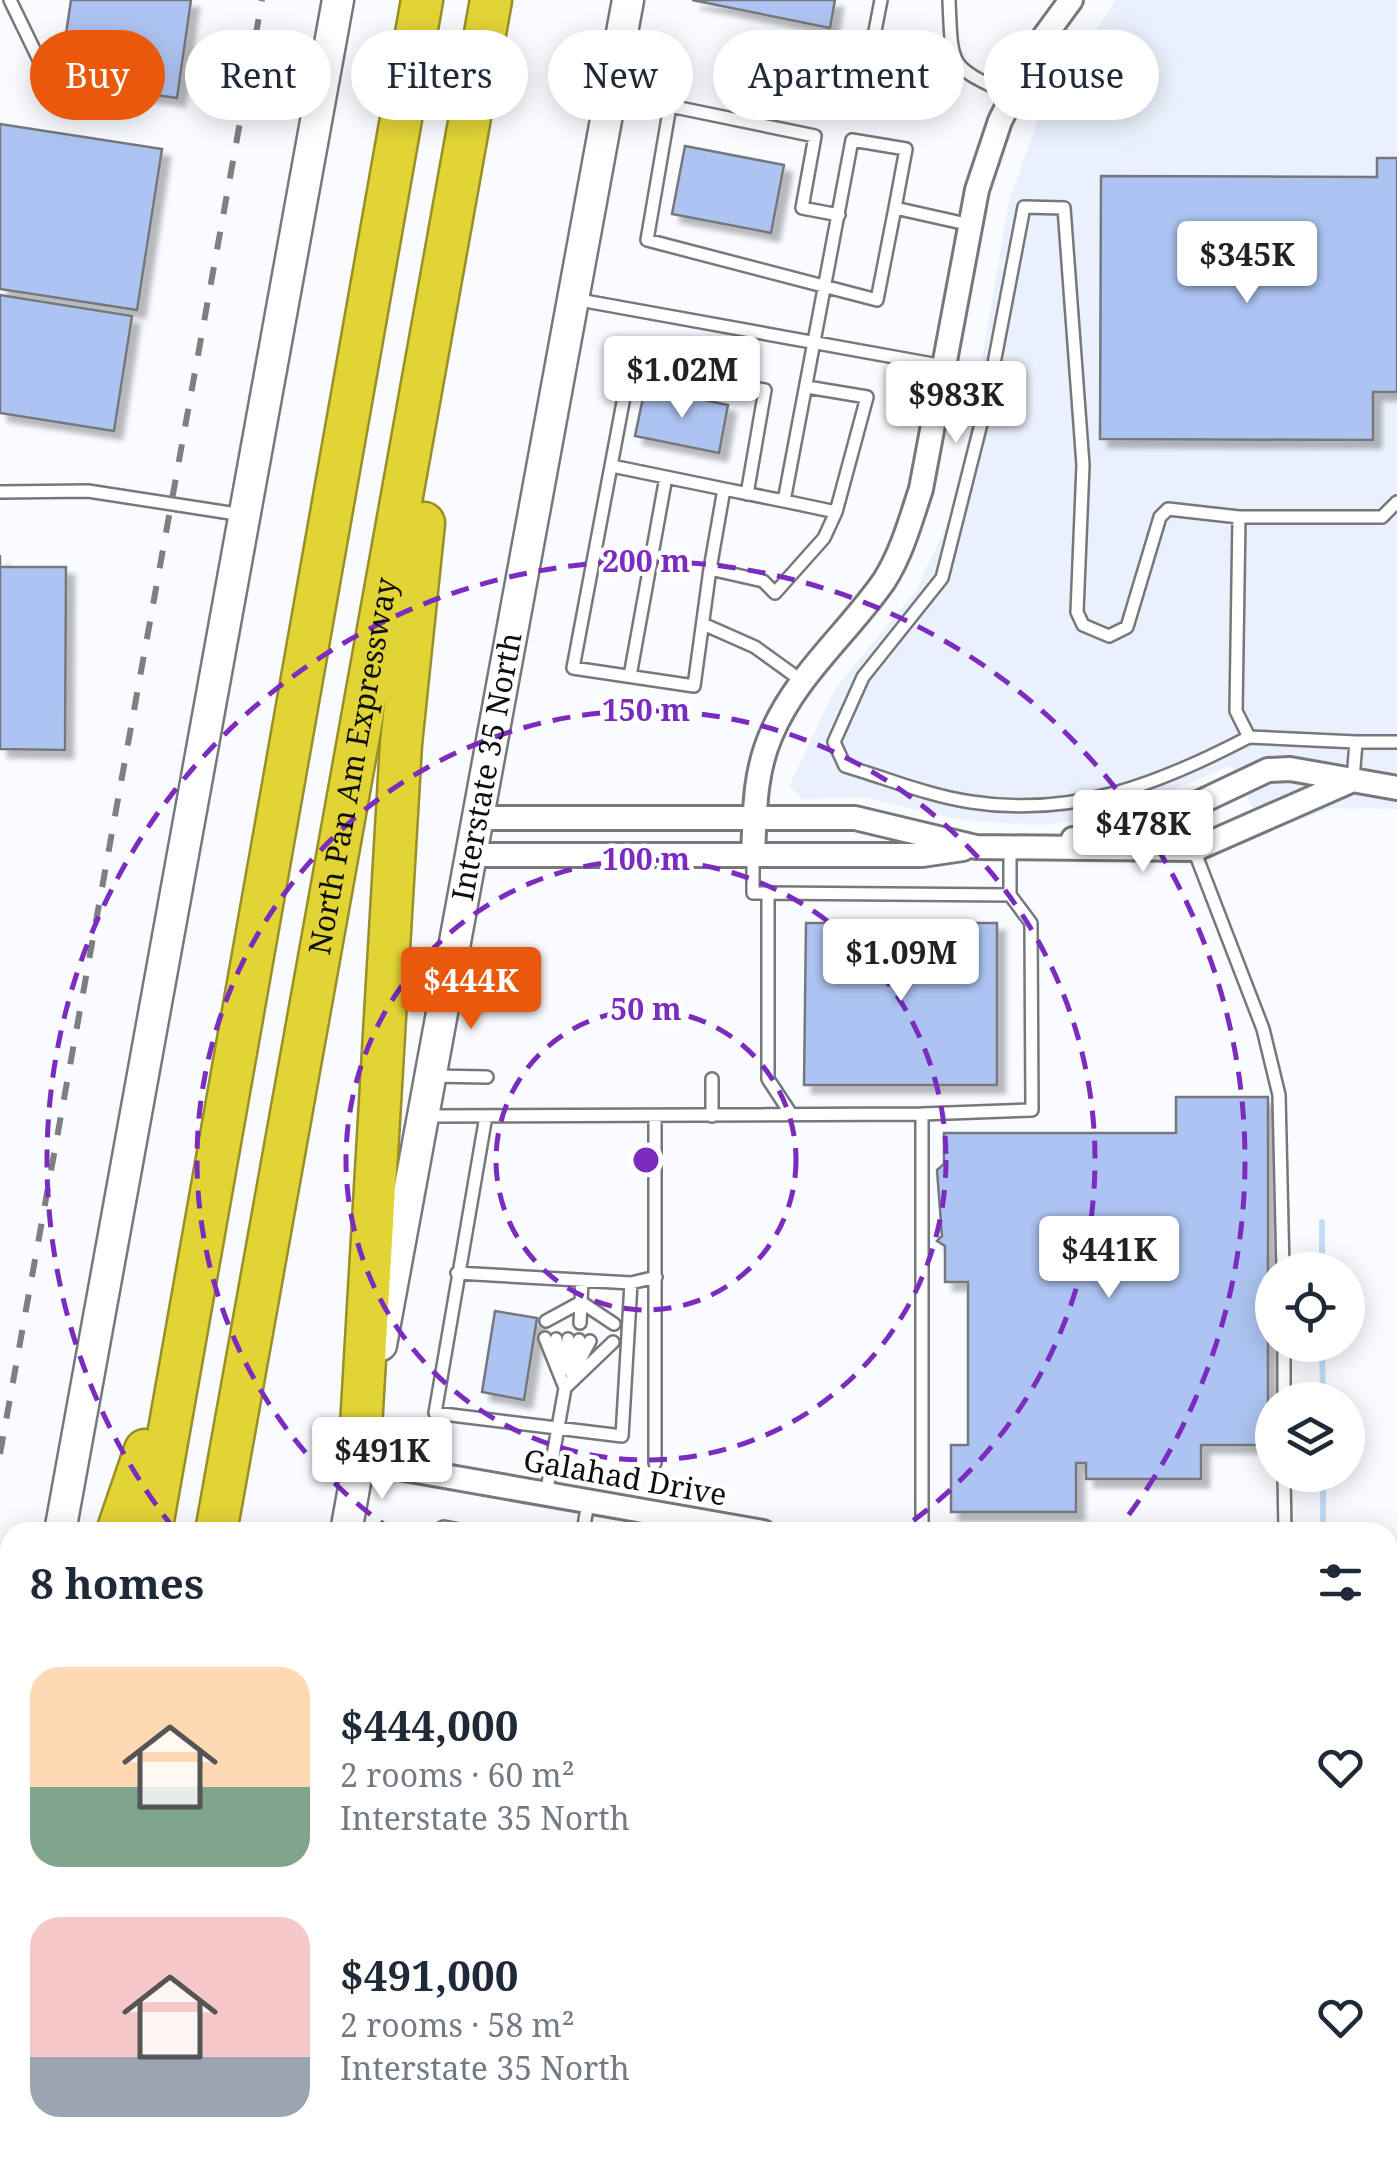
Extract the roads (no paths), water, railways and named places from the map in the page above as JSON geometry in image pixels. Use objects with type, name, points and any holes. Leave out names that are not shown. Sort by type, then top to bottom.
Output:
[{"type":"highway","points":[[153,1522],[422,0]]},
{"type":"highway","points":[[359,1462],[412,616],[464,294],[492,0]]},
{"type":"highway","name":"North Pan Am Expressway","points":[[218,1522],[492,0]]},
{"type":"highway","points":[[120,1522],[192,1298]]},
{"type":"main road","points":[[62,1522],[338,0]]},
{"type":"main road","name":"Interstate 35 North","points":[[348,1522],[474,855],[628,0]]},
{"type":"street","points":[[1049,30],[1071,0]]},
{"type":"street","points":[[754,855],[756,786],[771,734],[802,681],[884,580],[907,533],[921,488],[971,225],[1002,120]]},
{"type":"street","points":[[1015,849],[1154,824],[1250,777],[1290,769],[1397,788]]},
{"type":"street","points":[[1250,777],[1266,817]]},
{"type":"street","points":[[480,818],[855,818],[976,847],[1196,849],[1353,780]]},
{"type":"street","points":[[474,855],[922,855],[976,847]]},
{"type":"street","name":"Galahad Drive","points":[[359,1462],[705,1522]]},
{"type":"lane","points":[[10,0],[30,41]]},
{"type":"lane","points":[[875,30],[880,0]]},
{"type":"lane","points":[[949,0],[952,55],[959,70],[984,82]]},
{"type":"lane","points":[[784,500],[817,342],[826,288],[839,215],[852,140],[906,149],[877,300],[826,288],[646,240],[670,106],[815,136],[802,208],[839,215]]},
{"type":"lane","points":[[1397,502],[1382,517],[1239,517],[1163,512],[1128,627],[1109,636],[1083,625],[1077,612],[1083,465],[1064,208],[1024,207],[988,400],[942,578],[863,677],[834,742],[846,766],[971,802],[1076,805],[1134,791],[1250,737],[1397,742]]},
{"type":"lane","points":[[896,208],[971,225]]},
{"type":"lane","points":[[574,299],[944,366]]},
{"type":"lane","points":[[724,489],[694,686],[573,668],[630,365],[765,390],[747,494]]},
{"type":"lane","points":[[710,569],[763,581],[775,593],[824,538],[836,512],[867,397],[808,387]]},
{"type":"lane","points":[[612,466],[836,512]]},
{"type":"lane","points":[[630,676],[666,477]]},
{"type":"lane","points":[[0,492],[88,491],[242,514]]},
{"type":"lane","points":[[1239,517],[1236,712],[1250,737]]},
{"type":"lane","points":[[703,624],[756,647],[802,681]]},
{"type":"lane","points":[[1353,780],[1356,742]]},
{"type":"lane","points":[[1180,811],[1262,1029],[1279,1095],[1283,1252]]},
{"type":"lane","points":[[424,1116],[655,1118],[1032,1110],[1031,923],[1010,895],[1015,849]]},
{"type":"lane","points":[[754,855],[754,893],[1010,895]]},
{"type":"lane","points":[[768,893],[768,1079],[792,1114]]},
{"type":"lane","points":[[432,1076],[488,1077]]},
{"type":"lane","points":[[712,1078],[712,1116]]},
{"type":"lane","points":[[922,1114],[922,1522]]},
{"type":"lane","points":[[486,1116],[435,1413],[622,1436],[631,1284]]},
{"type":"lane","points":[[655,1118],[655,1463]]},
{"type":"lane","points":[[457,1273],[631,1284],[656,1277]]},
{"type":"lane","points":[[580,1322],[582,1280]]},
{"type":"lane","points":[[580,1322],[582,1302]]},
{"type":"lane","points":[[580,1322],[582,1302]]},
{"type":"lane","points":[[580,1322],[582,1302]]},
{"type":"lane","points":[[565,1388],[579,1340]]},
{"type":"lane","points":[[565,1388],[579,1340]]},
{"type":"lane","points":[[565,1388],[579,1340]]},
{"type":"lane","points":[[546,1495],[565,1388],[579,1340]]},
{"type":"lane","points":[[1284,1492],[1284,1522]]},
{"type":"lane","points":[[585,1522],[588,1502]]},
{"type":"waterway","points":[[1322,1222],[1322,1252]]},
{"type":"waterway","points":[[1322,1362],[1323,1382]]},
{"type":"waterway","points":[[1323,1492],[1323,1522]]},
{"type":"railway","points":[[0,1454],[262,0]]}]
